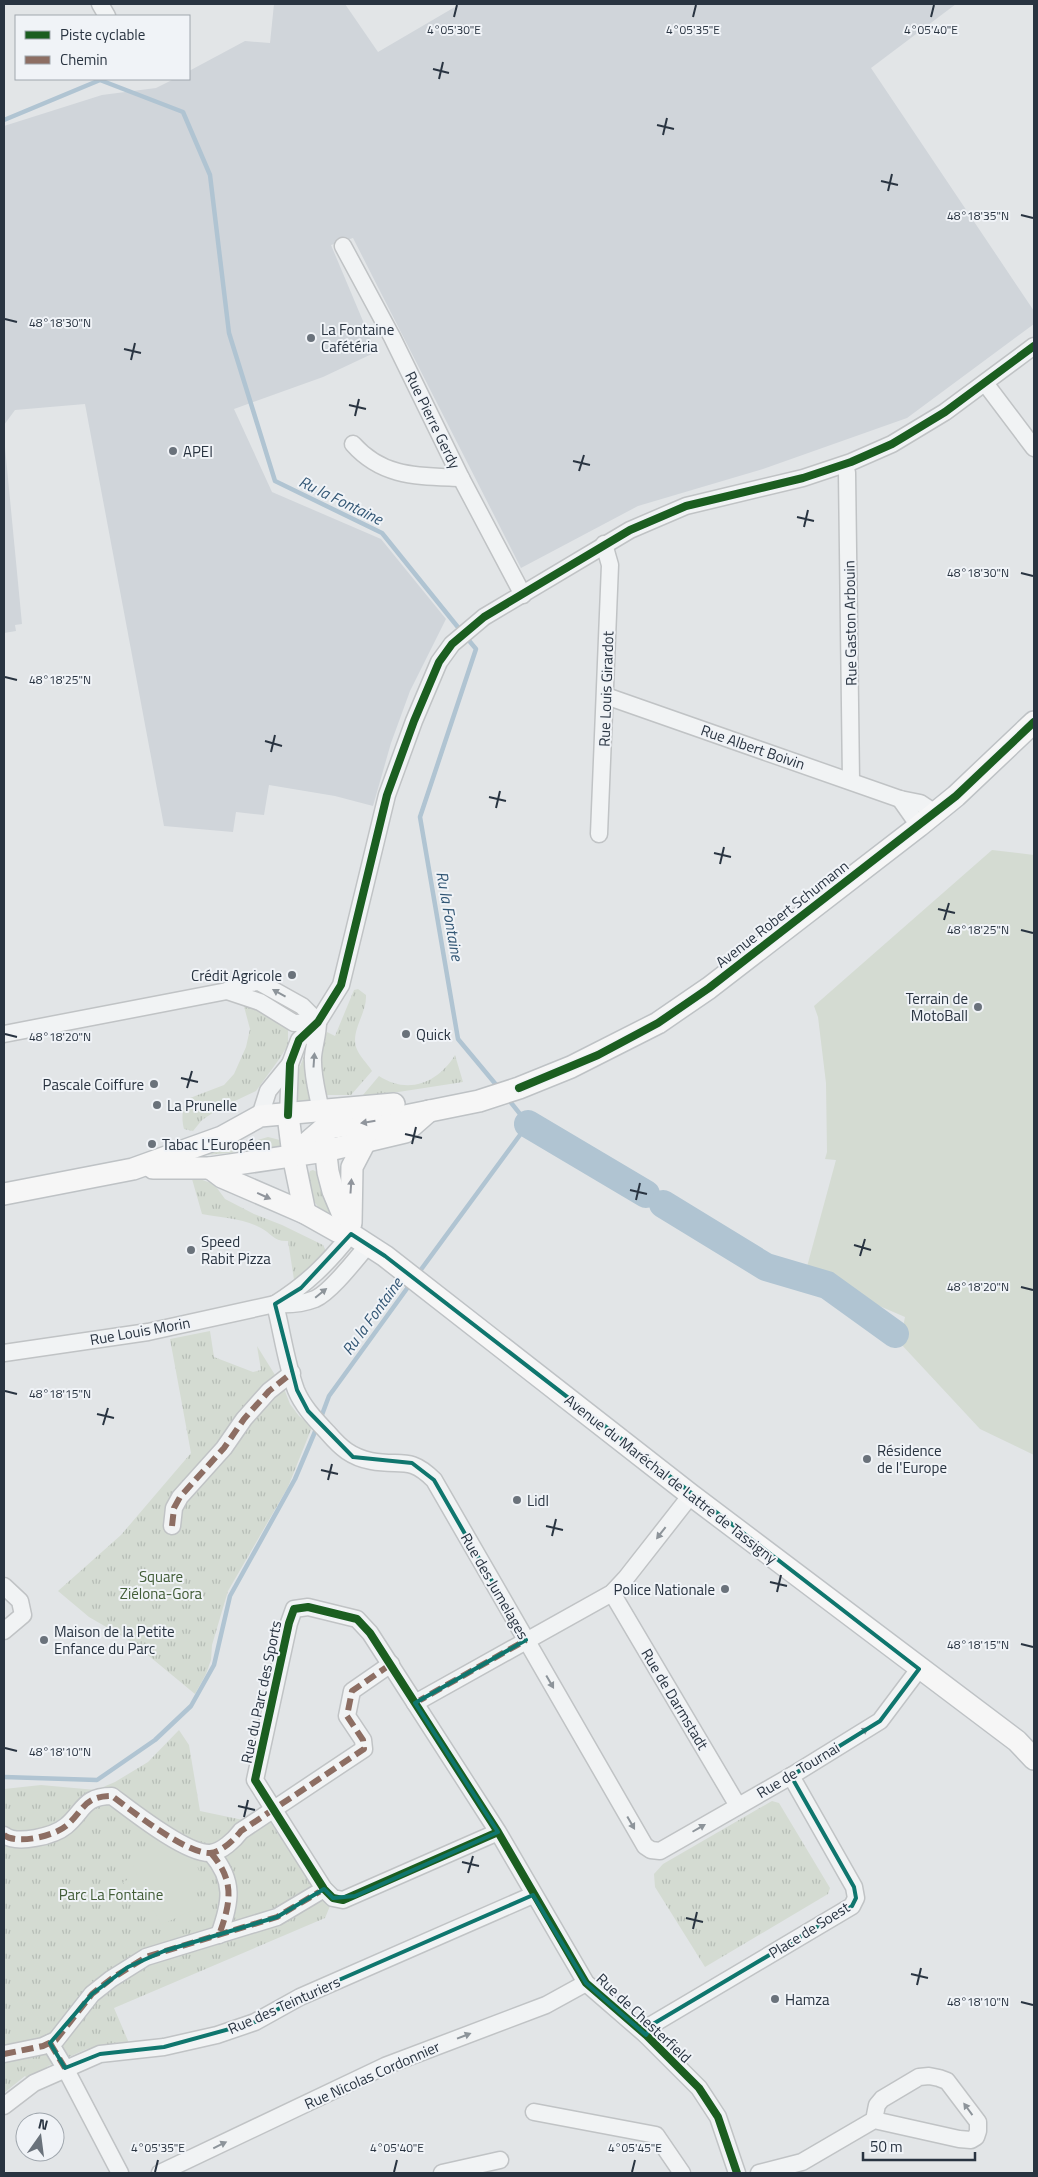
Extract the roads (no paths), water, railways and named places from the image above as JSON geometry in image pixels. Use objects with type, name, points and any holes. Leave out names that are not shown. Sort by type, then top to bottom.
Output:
[{"type":"main road","name":"Avenue Robert Schumann","points":[[260,1116],[288,1115],[331,1120],[400,1117],[431,1109],[479,1101],[519,1088],[598,1055],[658,1023],[709,988],[935,813],[963,790],[1034,722]]},
{"type":"main road","points":[[134,1169],[210,1168],[325,1151],[405,1132],[431,1109]]},
{"type":"main road","points":[[288,1115],[293,1155],[305,1213]]},
{"type":"main road","points":[[4,1194],[134,1169],[222,1137],[260,1116]]},
{"type":"main road","points":[[331,1120],[325,1151],[333,1191],[360,1239]]},
{"type":"main road","points":[[293,1155],[331,1120]]},
{"type":"main road","points":[[360,1239],[350,1194],[352,1167],[365,1142]]},
{"type":"main road","name":"Avenue du Maréchal de Lattre de Tassigny","points":[[210,1168],[222,1177],[305,1213],[337,1231],[360,1239],[401,1268],[691,1495],[919,1669],[1026,1745],[1034,1759]]},
{"type":"street","points":[[100,4],[106,15]]},
{"type":"street","name":"Rue Pierre Gerdy","points":[[343,246],[392,337],[523,595]]},
{"type":"street","points":[[288,1115],[290,1064],[299,1040],[318,1022],[341,985],[392,780],[431,680],[439,662],[452,644],[472,626],[604,544],[630,530],[686,506],[803,478],[845,465],[892,444],[945,412],[1034,346]]},
{"type":"street","points":[[985,383],[1034,448]]},
{"type":"street","points":[[354,444],[364,456],[383,468],[417,476],[462,478]]},
{"type":"street","name":"Rue Gaston Arbouin","points":[[845,465],[847,473],[851,781]]},
{"type":"street","name":"Rue Louis Girardot","points":[[599,834],[610,565],[604,544]]},
{"type":"street","name":"Rue Albert Boivin","points":[[606,696],[900,799],[920,803],[935,813]]},
{"type":"street","points":[[900,799],[919,826]]},
{"type":"street","points":[[4,1034],[227,991],[260,1002],[294,1023],[318,1022]]},
{"type":"street","points":[[318,1022],[318,1036],[313,1056],[314,1077],[331,1120]]},
{"type":"street","points":[[260,1116],[268,1091],[290,1064]]},
{"type":"street","name":"Rue Louis Morin","points":[[4,1353],[148,1332],[275,1304],[301,1288],[335,1253],[360,1239]]},
{"type":"street","name":"Rue des Jumelages","points":[[275,1304],[297,1390],[314,1418],[337,1444],[353,1456],[373,1462],[412,1463],[424,1470],[434,1480],[645,1846],[651,1850],[660,1851]]},
{"type":"street","points":[[172,1526],[174,1508],[180,1497],[224,1448],[244,1418],[269,1391],[292,1373]]},
{"type":"street","points":[[415,1703],[612,1593],[691,1495]]},
{"type":"street","points":[[4,1586],[20,1601],[23,1615],[4,1632]]},
{"type":"street","name":"Rue de Darmstadt","points":[[612,1593],[738,1806]]},
{"type":"street","name":"Rue du Parc des Sports","points":[[324,1890],[255,1780],[289,1624],[294,1609],[308,1607],[358,1619],[370,1633],[498,1832]]},
{"type":"street","points":[[211,1853],[235,1840],[242,1830],[364,1749],[363,1740],[347,1716],[352,1691],[390,1664]]},
{"type":"street","name":"Rue de Tournai","points":[[660,1851],[791,1776],[880,1721],[919,1669]]},
{"type":"street","name":"Place de Soest","points":[[646,2035],[652,2024],[852,1906],[856,1898],[854,1887],[791,1776]]},
{"type":"street","points":[[4,1836],[19,1841],[48,1834],[64,1828],[84,1805],[92,1799],[112,1796],[171,1837],[211,1853],[221,1864],[228,1883],[227,1910],[219,1935]]},
{"type":"street","points":[[4,2054],[56,2040],[92,1994],[128,1967],[164,1951],[277,1917],[324,1890],[333,1898],[343,1900],[498,1832]]},
{"type":"street","name":"Rue de Chesterfield","points":[[498,1832],[586,1983],[646,2035],[699,2088],[718,2117],[737,2173]]},
{"type":"street","name":"Rue des Teinturiers","points":[[4,2106],[34,2083],[100,2054],[164,2047],[217,2035],[256,2022],[300,1997],[533,1895]]},
{"type":"street","name":"Rue Nicolas Cordonnier","points":[[160,2173],[385,2066],[546,2005],[586,1983]]},
{"type":"street","points":[[50,2043],[120,2173]]},
{"type":"street","points":[[759,2173],[802,2162],[874,2120],[959,2139],[971,2140],[976,2137],[978,2131],[978,2122],[948,2081],[928,2076],[918,2077],[882,2099],[877,2105],[874,2120]]},
{"type":"street","points":[[534,2112],[656,2135],[682,2173]]},
{"type":"street","points":[[442,2173],[500,2160]]},
{"type":"waterway","name":"Ru la Fontaine","points":[[4,120],[100,80],[183,112],[210,175],[229,333],[275,481],[382,533],[461,631]]},
{"type":"waterway","name":"Ru la Fontaine","points":[[466,637],[476,649],[420,817],[458,1039],[498,1087]]},
{"type":"waterway","name":"Ru la Fontaine","points":[[417,1275],[528,1124],[508,1099]]},
{"type":"waterway","points":[[528,1124],[646,1194]]},
{"type":"waterway","points":[[663,1204],[766,1267],[827,1285],[895,1334]]},
{"type":"waterway","name":"Ru la Fontaine","points":[[320,1420],[329,1396],[411,1283]]},
{"type":"waterway","name":"Ru la Fontaine","points":[[4,1777],[97,1780],[155,1740],[191,1706],[214,1665],[230,1596],[295,1479],[317,1427]]},
{"type":"place","name":"La Fontaine Cafétéria","points":[[311,338]]},
{"type":"place","name":"APEI","points":[[173,451]]},
{"type":"place","name":"Crédit Agricole","points":[[292,975]]},
{"type":"place","name":"Terrain de MotoBall","points":[[978,1007]]},
{"type":"place","name":"Quick","points":[[406,1034]]},
{"type":"place","name":"Pascale Coiffure","points":[[154,1084]]},
{"type":"place","name":"La Prunelle","points":[[157,1105]]},
{"type":"place","name":"Tabac L'Européen","points":[[152,1144]]},
{"type":"place","name":"Speed Rabit Pizza","points":[[191,1250]]},
{"type":"place","name":"Résidence de l'Europe","points":[[867,1459]]},
{"type":"place","name":"Lidl","points":[[517,1500]]},
{"type":"place","name":"Police Nationale","points":[[725,1589]]},
{"type":"place","name":"Maison de la Petite Enfance du Parc","points":[[44,1640]]},
{"type":"place","name":"Hamza","points":[[775,1999]]},
{"type":"park label","name":"Square Ziélona-Gora","points":[[161,1584]]},
{"type":"park label","name":"Parc La Fontaine","points":[[111,1894]]}]
